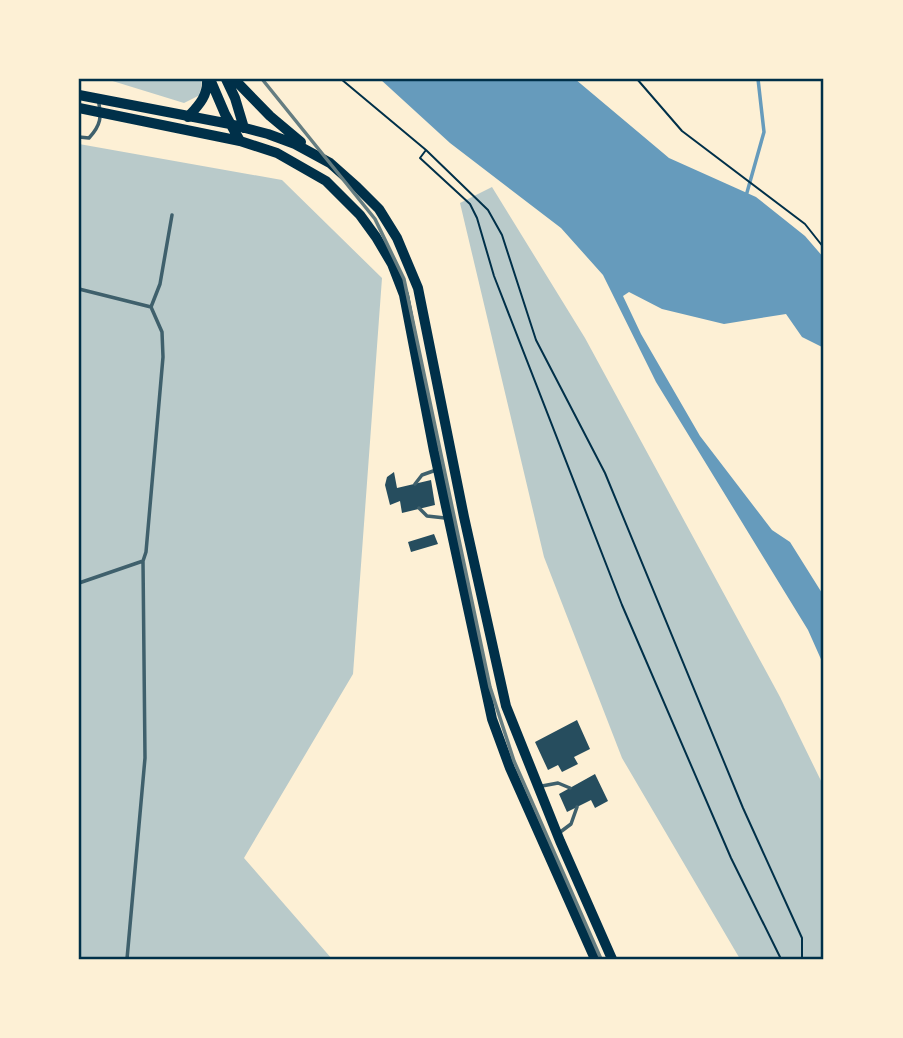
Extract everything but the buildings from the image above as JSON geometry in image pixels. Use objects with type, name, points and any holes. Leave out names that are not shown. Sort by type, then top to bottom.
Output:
[{"type":"main road","points":[[188,117],[203,101],[208,79]]},
{"type":"main road","points":[[208,79],[240,141]]},
{"type":"main road","points":[[226,79],[244,128]]},
{"type":"main road","points":[[234,79],[286,131],[330,163],[379,209],[397,238],[418,288],[464,517],[509,713],[557,834],[612,959]]},
{"type":"main road","points":[[79,95],[230,124],[295,144],[330,163]]},
{"type":"main road","points":[[79,108],[240,141],[276,153],[326,181],[360,215],[381,246],[404,295],[438,470],[492,719],[510,768],[595,959]]},
{"type":"lane","points":[[79,137],[89,138],[100,127],[102,114],[98,99]]},
{"type":"lane","points":[[824,153],[824,159]]},
{"type":"lane","points":[[127,959],[145,758],[143,561],[146,552],[163,357],[162,332],[151,307],[160,284],[172,215]]},
{"type":"lane","points":[[79,289],[151,307]]},
{"type":"lane","points":[[415,484],[422,475],[438,470]]},
{"type":"lane","points":[[419,508],[427,516],[449,519]]},
{"type":"lane","points":[[79,583],[143,561]]},
{"type":"lane","points":[[492,719],[509,713]]},
{"type":"lane","points":[[538,787],[558,783],[570,788]]},
{"type":"lane","points":[[557,834],[571,824],[577,807]]},
{"type":"path","points":[[341,79],[426,150],[488,210],[502,235],[536,340],[610,484],[743,808],[803,938],[802,959]]},
{"type":"path","points":[[636,79],[682,131],[805,224],[824,248]]},
{"type":"path","points":[[426,150],[420,158],[470,204],[477,218],[494,276],[622,605],[726,846],[781,959]]},
{"type":"shaded area","points":[[106,79],[202,79],[200,95],[184,103]]},
{"type":"shaded area","points":[[79,144],[282,180],[382,278],[353,674],[244,858],[332,959],[79,959]]},
{"type":"shaded area","points":[[492,187],[585,338],[780,697],[824,787],[824,959],[740,959],[622,758],[544,557],[460,203]]},
{"type":"water","points":[[380,79],[575,79],[669,158],[756,197],[805,236],[824,258],[824,348],[802,337],[786,314],[724,324],[662,309],[629,292],[623,296],[641,334],[700,436],[772,530],[790,542],[822,593],[824,666],[808,630],[656,382],[603,275],[561,228],[450,143]]},
{"type":"waterway","points":[[746,196],[764,132],[758,79]]},
{"type":"railway","points":[[262,79],[375,219],[404,279],[490,687],[514,761],[601,959]]}]
